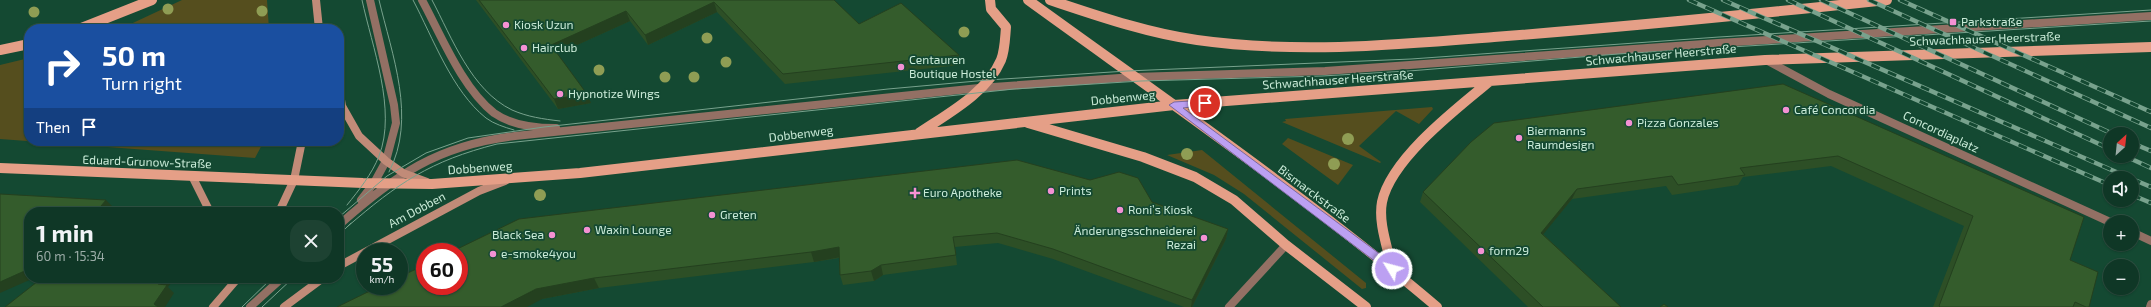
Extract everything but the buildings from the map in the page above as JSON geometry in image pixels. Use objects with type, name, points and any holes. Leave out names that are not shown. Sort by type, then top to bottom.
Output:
[{"type":"main road","points":[[92,24],[152,0]]},
{"type":"main road","points":[[919,133],[979,88],[999,66],[1006,27],[991,9],[990,0]]},
{"type":"main road","name":"Bismarckstraße","points":[[1028,0],[1174,105],[1392,269],[1437,307]]},
{"type":"main road","points":[[1050,0],[1105,18],[1174,36],[1242,46],[1322,48],[1558,33],[1887,0]]},
{"type":"main road","points":[[0,50],[24,45]]},
{"type":"main road","name":"Schwachhauser Heerstraße","points":[[1174,105],[1765,60],[2151,47]]},
{"type":"main road","points":[[1392,269],[1382,221],[1382,202],[1393,174],[1449,114],[1489,82]]},
{"type":"main road","name":"Dobbenweg","points":[[294,180],[388,184],[432,184],[510,179],[580,173],[1174,105]]},
{"type":"main road","points":[[1024,122],[1143,157],[1195,177],[1234,200],[1286,245],[1366,307]]},
{"type":"main road","name":"Eduard-Grunow-Straße","points":[[0,168],[294,180]]},
{"type":"street","points":[[316,0],[318,24]]},
{"type":"street","points":[[350,215],[374,183],[386,161],[396,123],[395,111],[370,0]]},
{"type":"street","points":[[422,0],[476,95],[495,113],[514,121],[551,128],[593,128]]},
{"type":"street","points":[[344,220],[403,173],[430,158],[457,147],[483,141],[593,128],[979,88],[1134,77],[1333,70],[1710,43],[2151,16]]},
{"type":"street","name":"Concordiaplatz","points":[[1765,60],[1829,94],[2103,219]]},
{"type":"street","name":"Dobbenweg","points":[[344,109],[360,136],[386,161],[403,173],[432,184]]},
{"type":"street","points":[[281,207],[294,180],[301,146]]},
{"type":"street","points":[[192,176],[208,207]]},
{"type":"street","name":"Am Dobben","points":[[344,263],[479,191],[510,179]]},
{"type":"street","points":[[2139,235],[2151,241]]},
{"type":"street","points":[[1229,307],[1286,245]]},
{"type":"street","points":[[213,307],[234,283]]},
{"type":"street","points":[[250,307],[276,283]]},
{"type":"street","points":[[284,307],[316,283]]},
{"type":"shaded area","points":[[182,0],[267,0],[269,24],[131,24]]},
{"type":"shaded area","points":[[24,59],[24,141],[0,139],[0,65]]},
{"type":"shaded area","points":[[1432,107],[1433,109],[1419,124],[1396,111],[1359,146],[1381,162],[1380,163],[1282,122],[1286,121],[1285,119]]},
{"type":"shaded area","points":[[1288,138],[1353,165],[1338,185],[1282,144]]},
{"type":"shaded area","points":[[94,146],[261,146],[255,158]]},
{"type":"shaded area","points":[[1202,150],[1366,283],[1366,288],[1362,289],[1244,194],[1214,175],[1167,155]]},
{"type":"tram line","points":[[347,205],[373,169],[379,156],[384,138],[385,119],[381,78],[362,0]]},
{"type":"tram line","points":[[379,0],[395,64],[402,108],[401,130],[397,151],[389,172]]},
{"type":"tram line","points":[[413,0],[444,63],[463,94],[486,118],[496,124],[514,130]]},
{"type":"tram line","points":[[432,0],[464,62],[485,90],[512,110],[530,116],[560,121]]},
{"type":"tram line","points":[[344,213],[387,176],[426,153],[468,138],[544,127],[888,89],[988,80],[1127,71],[1411,59],[1719,37],[2151,10]]},
{"type":"tram line","points":[[347,227],[365,211],[416,175],[452,158],[497,144],[1014,89],[1141,81],[1322,76],[1409,71],[1618,54],[2151,21]]},
{"type":"tram line","points":[[347,227],[351,223]]},
{"type":"tram line","points":[[344,230],[347,227]]},
{"type":"tram line","points":[[242,307],[267,283]]},
{"type":"tram line","points":[[262,307],[288,283]]},
{"type":"railway","points":[[1689,0],[2103,182]]},
{"type":"railway","points":[[1723,0],[2114,171]]},
{"type":"railway","points":[[1788,0],[2103,146]]},
{"type":"railway","points":[[1821,0],[2103,129]]},
{"type":"railway","points":[[1869,0],[2151,128]]},
{"type":"railway","points":[[1900,0],[2151,112]]},
{"type":"railway","points":[[2139,146],[2151,151]]},
{"type":"railway","points":[[2139,162],[2151,168]]},
{"type":"railway","points":[[2139,182],[2151,187]]},
{"type":"railway","points":[[2139,198],[2151,203]]},
{"type":"place","name":"Parkstraße","points":[[1953,22]]},
{"type":"place","name":"Kiosk Uzun","points":[[506,25]]},
{"type":"place","name":"Hairclub","points":[[524,48]]},
{"type":"place","name":"Centauren Boutique Hostel","points":[[901,67]]},
{"type":"place","name":"Hypnotize Wings","points":[[560,94]]},
{"type":"place","name":"Café Concordia","points":[[1786,110]]},
{"type":"place","name":"Pizza Gonzales","points":[[1629,123]]},
{"type":"place","name":"Biermanns Raumdesign","points":[[1519,138]]},
{"type":"place","name":"Prints","points":[[1051,191]]},
{"type":"place","name":"Euro Apotheke","points":[[915,193]]},
{"type":"place","name":"Roniʼs Kiosk","points":[[1120,210]]},
{"type":"place","name":"Greten","points":[[712,215]]},
{"type":"place","name":"Waxin Lounge","points":[[587,230]]},
{"type":"place","name":"Black Sea","points":[[552,235]]},
{"type":"place","name":"Änderungsschneiderei Rezai","points":[[1204,238]]},
{"type":"place","name":"form29","points":[[1481,251]]},
{"type":"place","name":"e-smoke4you","points":[[493,254]]},
{"type":"route","points":[[1205,103],[1174,105],[1392,269]]}]
